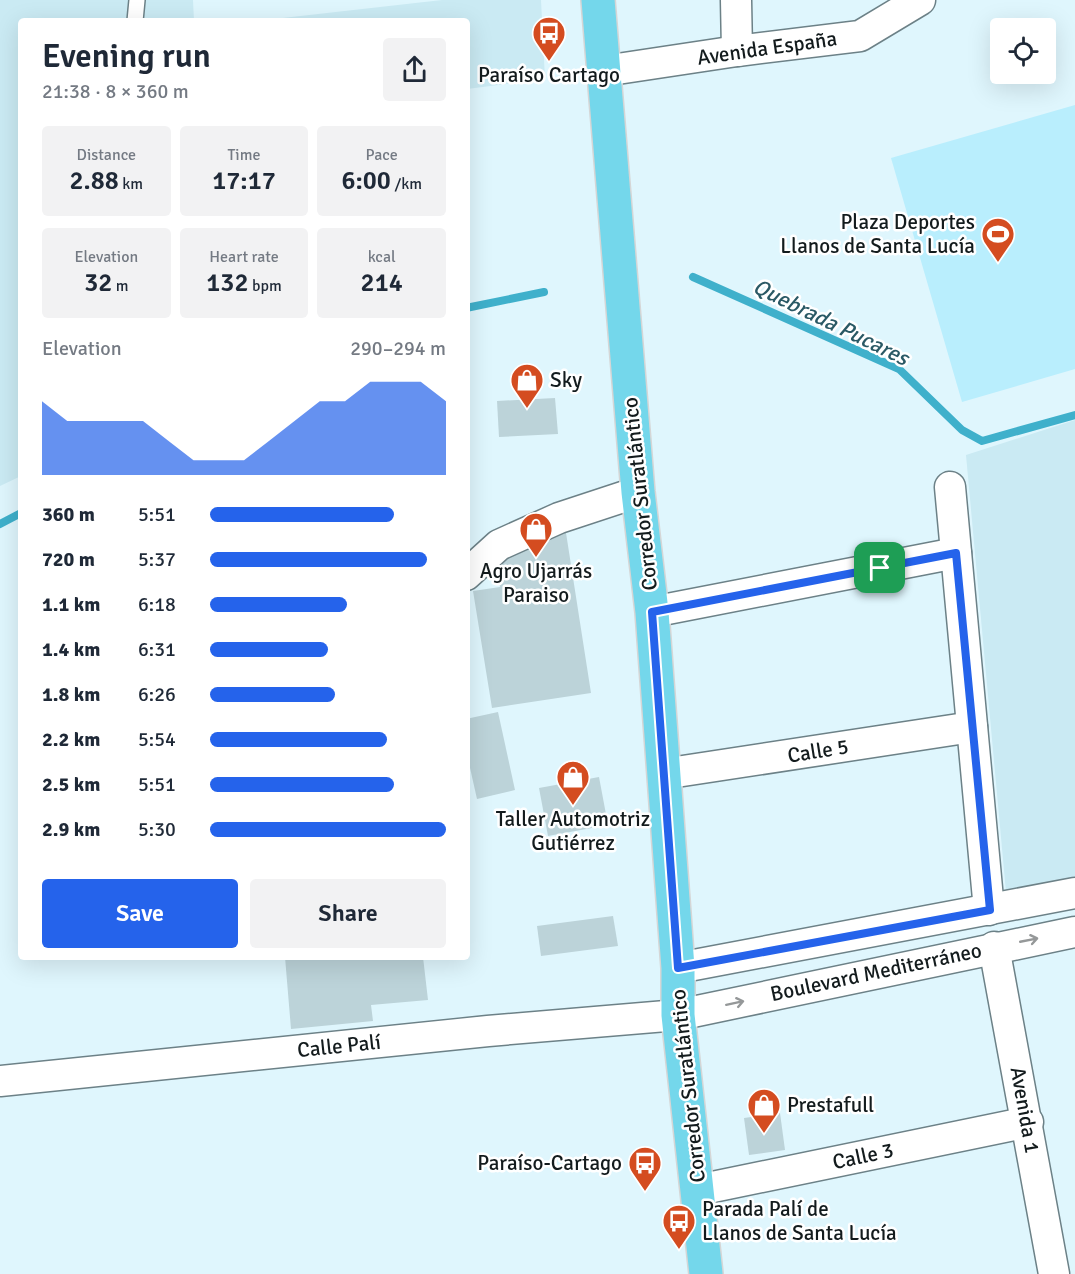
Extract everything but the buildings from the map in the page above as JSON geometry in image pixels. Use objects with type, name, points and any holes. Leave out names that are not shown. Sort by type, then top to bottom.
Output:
[{"type":"main road","name":"Corredor Suratlántico","points":[[598,0],[638,492],[652,612],[678,968],[678,1015],[706,1274]]},
{"type":"street","points":[[736,0],[737,51]]},
{"type":"street","name":"Avenida España","points":[[604,71],[860,36],[920,0]]},
{"type":"street","points":[[950,487],[990,910]]},
{"type":"street","points":[[470,571],[499,545],[559,518],[638,492]]},
{"type":"street","points":[[652,612],[956,553]]},
{"type":"street","name":"Calle 5","points":[[663,774],[972,727]]},
{"type":"street","points":[[678,968],[1075,893]]},
{"type":"street","name":"Boulevard Mediterráneo","points":[[678,1015],[994,947],[1075,932]]},
{"type":"street","name":"Avenida 1","points":[[994,947],[1028,1122],[1054,1274]]},
{"type":"street","name":"Calle Palí","points":[[0,1081],[488,1031],[678,1015]]},
{"type":"street","name":"Calle 3","points":[[698,1190],[1028,1122]]},
{"type":"lane","points":[[135,18],[137,0]]},
{"type":"shaded area","points":[[0,0],[193,0],[194,18],[18,18],[18,477],[0,486]]},
{"type":"shaded area","points":[[442,0],[541,0],[545,79],[470,89],[470,18],[283,18]]},
{"type":"shaded area","name":"Plaza Deportes Llanos de Santa Lucía","points":[[1075,105],[1075,369],[962,402],[891,158]]},
{"type":"shaded area","points":[[1075,420],[1075,878],[1006,892],[966,455]]},
{"type":"waterway","name":"Quebrada Pucares","points":[[693,277],[899,369],[962,430],[982,441],[1075,415]]},
{"type":"waterway","name":"Quebrada Pucares","points":[[470,307],[544,292]]},
{"type":"waterway","name":"Quebrada Pucares","points":[[0,524],[18,515]]},
{"type":"place","name":"Paraíso Cartago","points":[[549,62]]},
{"type":"place","name":"Plaza Deportes Llanos de Santa Lucía","points":[[998,263]]},
{"type":"place","name":"Sky","points":[[527,409]]},
{"type":"place","name":"Agro Ujarrás Paraiso","points":[[536,558]]},
{"type":"place","name":"Taller Automotriz Gutiérrez","points":[[573,806]]},
{"type":"place","name":"Prestafull","points":[[764,1134]]},
{"type":"place","name":"Paraíso-Cartago","points":[[645,1192]]},
{"type":"place","name":"Parada Palí de Llanos de Santa Lucía","points":[[679,1250]]},
{"type":"route","points":[[956,553],[990,910],[678,968],[652,612],[880,568],[956,553]]}]
